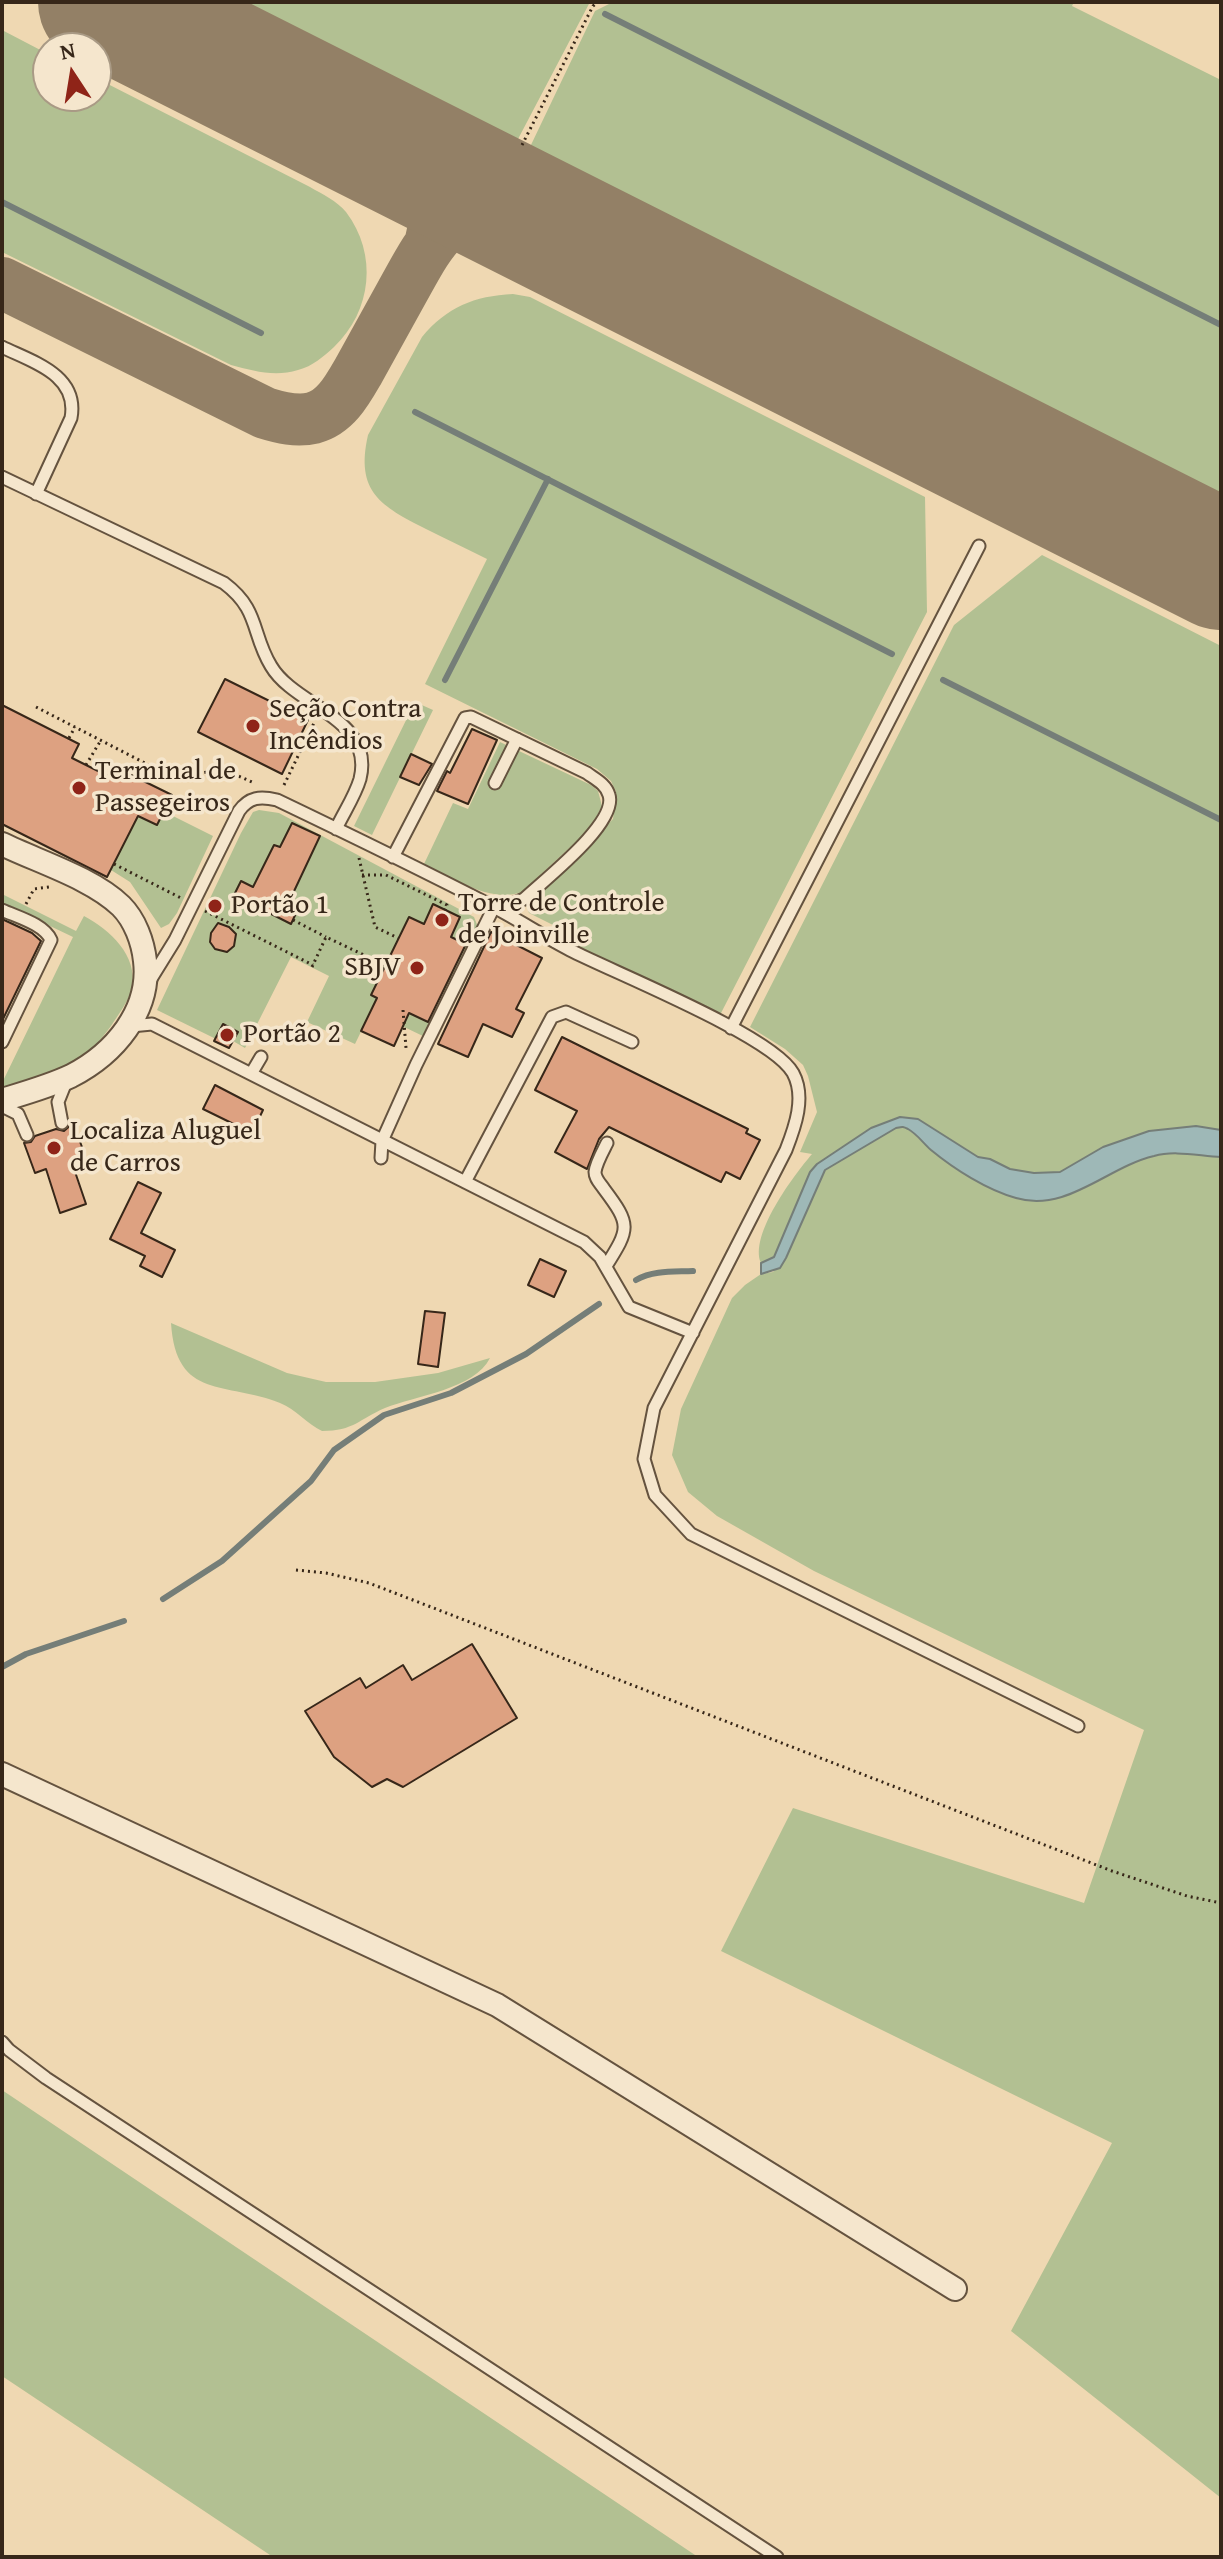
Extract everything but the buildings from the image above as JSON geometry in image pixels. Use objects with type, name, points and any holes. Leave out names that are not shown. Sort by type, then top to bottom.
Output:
[{"type":"street","points":[[2,844],[101,891],[122,908],[143,946],[147,973],[141,1025],[93,1063],[69,1077],[2,1100]]},
{"type":"street","points":[[2,1774],[497,2005],[955,2289]]},
{"type":"lane","points":[[2,347],[56,375],[65,385],[73,405],[71,418],[36,494]]},
{"type":"lane","points":[[3,481],[224,583],[237,593],[248,607],[275,673],[299,696],[339,720],[351,732],[361,760],[359,782],[336,829]]},
{"type":"lane","points":[[731,1028],[979,546]]},
{"type":"lane","points":[[393,857],[462,720],[471,717],[602,783],[609,794],[610,805],[607,816],[596,831],[524,899],[494,907]]},
{"type":"lane","points":[[495,783],[517,739]]},
{"type":"lane","points":[[142,996],[175,940],[245,803],[264,797],[277,800],[494,907],[569,949],[731,1028],[779,1057],[794,1074],[798,1120],[786,1150],[654,1408],[644,1459],[655,1495],[691,1534],[1078,1726]]},
{"type":"lane","points":[[381,1158],[382,1141],[416,1065],[494,907]]},
{"type":"lane","points":[[2,910],[41,929],[49,934],[51,940],[2,1042]]},
{"type":"lane","points":[[465,1182],[552,1017],[566,1012],[632,1042]]},
{"type":"lane","points":[[141,1025],[251,1074],[584,1242],[606,1266],[629,1307],[693,1333]]},
{"type":"lane","points":[[251,1074],[261,1057]]},
{"type":"lane","points":[[62,1123],[58,1102],[69,1077]]},
{"type":"lane","points":[[2,1106],[18,1114],[27,1135]]},
{"type":"lane","points":[[606,1266],[623,1239],[625,1226],[621,1212],[596,1178],[595,1170],[607,1143]]},
{"type":"lane","points":[[2,2042],[46,2078],[777,2557]]},
{"type":"path","points":[[522,145],[593,6],[598,2]]},
{"type":"path","points":[[36,707],[174,778],[218,770],[253,783]]},
{"type":"path","points":[[279,795],[321,709]]},
{"type":"path","points":[[69,738],[75,727]]},
{"type":"path","points":[[86,765],[101,740]]},
{"type":"path","points":[[354,837],[375,927],[398,938]]},
{"type":"path","points":[[114,864],[312,966],[326,937]]},
{"type":"path","points":[[362,875],[371,873],[392,878],[447,905],[445,910]]},
{"type":"path","points":[[34,889],[52,886]]},
{"type":"path","points":[[293,920],[385,965]]},
{"type":"path","points":[[403,1010],[405,1043],[416,1065]]},
{"type":"path","points":[[296,1570],[369,1583],[1112,1871],[1187,1896],[1221,1903]]},
{"type":"green space","points":[[242,2],[590,2],[517,141]]},
{"type":"green space","points":[[613,2],[1074,2],[1072,6],[1221,80],[1221,496],[530,147],[595,11]]},
{"type":"green space","points":[[2,30],[32,46],[32,112],[112,112],[112,86],[310,187],[342,208],[356,228],[363,246],[366,282],[363,300],[347,333],[322,358],[289,372],[264,372],[231,365],[2,252]]},
{"type":"green space","points":[[513,294],[530,297],[925,497],[927,612],[720,1015],[568,941],[571,934],[529,913],[526,905],[613,819],[616,792],[611,781],[597,769],[425,684],[487,559],[396,513],[375,495],[365,470],[368,435],[422,337],[431,327],[462,305],[486,297]]},
{"type":"green space","points":[[1042,555],[1221,646],[1221,1130],[1196,1126],[1060,1172],[1034,1173],[1010,1169],[967,1152],[918,1119],[871,1128],[810,1172],[774,1257],[761,1263],[761,1237],[767,1222],[785,1190],[812,1154],[800,1152],[817,1112],[803,1065],[785,1049],[750,1027],[954,625]]},
{"type":"green space","points":[[415,702],[433,710],[372,835],[354,826]]},
{"type":"green space","points":[[500,742],[591,785],[598,791],[602,806],[591,828],[522,892],[510,895],[484,892],[424,864],[453,803],[468,809]]},
{"type":"green space","points":[[163,811],[213,836],[177,913],[169,924],[161,928],[130,882],[111,870],[138,816],[156,825]]},
{"type":"green space","points":[[253,812],[279,813],[474,917],[478,927],[427,1038],[371,1011],[355,1044],[307,1022],[329,976],[291,957],[245,1048],[233,1041],[238,1031],[224,1024],[216,1039],[157,1010]],"holes":[[[409,917],[463,943],[425,1021],[371,995]]]},
{"type":"green space","points":[[2,894],[76,931],[84,916],[94,922],[120,945],[131,965],[133,976],[126,1003],[107,1032],[88,1052],[55,1072],[2,1089],[2,1083],[73,937],[2,903]]},
{"type":"green space","points":[[896,1128],[906,1128],[943,1159],[983,1184],[1014,1197],[1031,1200],[1066,1193],[1137,1161],[1161,1154],[1221,1157],[1221,2498],[1011,2331],[1112,2143],[721,1951],[793,1808],[1084,1903],[1144,1730],[814,1571],[717,1516],[688,1492],[672,1455],[681,1409],[732,1298],[761,1274],[773,1272],[786,1258],[825,1170]]},
{"type":"green space","points":[[171,1323],[287,1373],[326,1382],[375,1382],[438,1373],[490,1358],[482,1369],[458,1384],[385,1408],[349,1427],[322,1431],[280,1403],[223,1389],[193,1377],[175,1348]]},
{"type":"green space","points":[[2,2090],[698,2557],[273,2557],[2,2376]]},
{"type":"water","points":[[900,1117],[918,1119],[978,1157],[1010,1169],[1034,1173],[1060,1172],[1103,1147],[1149,1131],[1196,1126],[1221,1130],[1221,1157],[1162,1154],[1120,1169],[1070,1194],[1035,1201],[1016,1198],[982,1184],[940,1157],[911,1131],[896,1128],[825,1170],[780,1268],[761,1274],[761,1263],[774,1257],[810,1172],[817,1164],[871,1128]]},
{"type":"waterway","points":[[605,14],[1221,325]]},
{"type":"waterway","points":[[2,202],[261,333]]},
{"type":"waterway","points":[[415,412],[892,654]]},
{"type":"waterway","points":[[445,680],[548,479]]},
{"type":"waterway","points":[[943,680],[1221,820]]},
{"type":"waterway","points":[[636,1280],[657,1273],[693,1271]]},
{"type":"waterway","points":[[163,1599],[222,1561],[311,1481],[334,1450],[384,1415],[451,1393],[526,1354],[599,1304]]},
{"type":"waterway","points":[[2,1667],[26,1654],[124,1621]]},
{"type":"taxiway","points":[[413,158],[426,177],[433,197],[435,217],[431,240]]},
{"type":"taxiway","points":[[2,283],[265,413],[289,419],[307,419],[328,411],[346,392],[420,260],[440,232],[468,213],[485,207],[507,205]]},
{"type":"runway","points":[[103,2],[1221,565]]},
{"type":"place","name":"Seção Contra Incêndios","points":[[253,726]]},
{"type":"place","name":"Terminal de Passegeiros","points":[[79,788]]},
{"type":"place","name":"Portão 1","points":[[215,906]]},
{"type":"place","name":"Torre de Controle de Joinville","points":[[442,920]]},
{"type":"place","name":"SBJV","points":[[417,968]]},
{"type":"place","name":"Portão 2","points":[[227,1035]]},
{"type":"place","name":"Localiza Aluguel de Carros","points":[[54,1148]]}]
